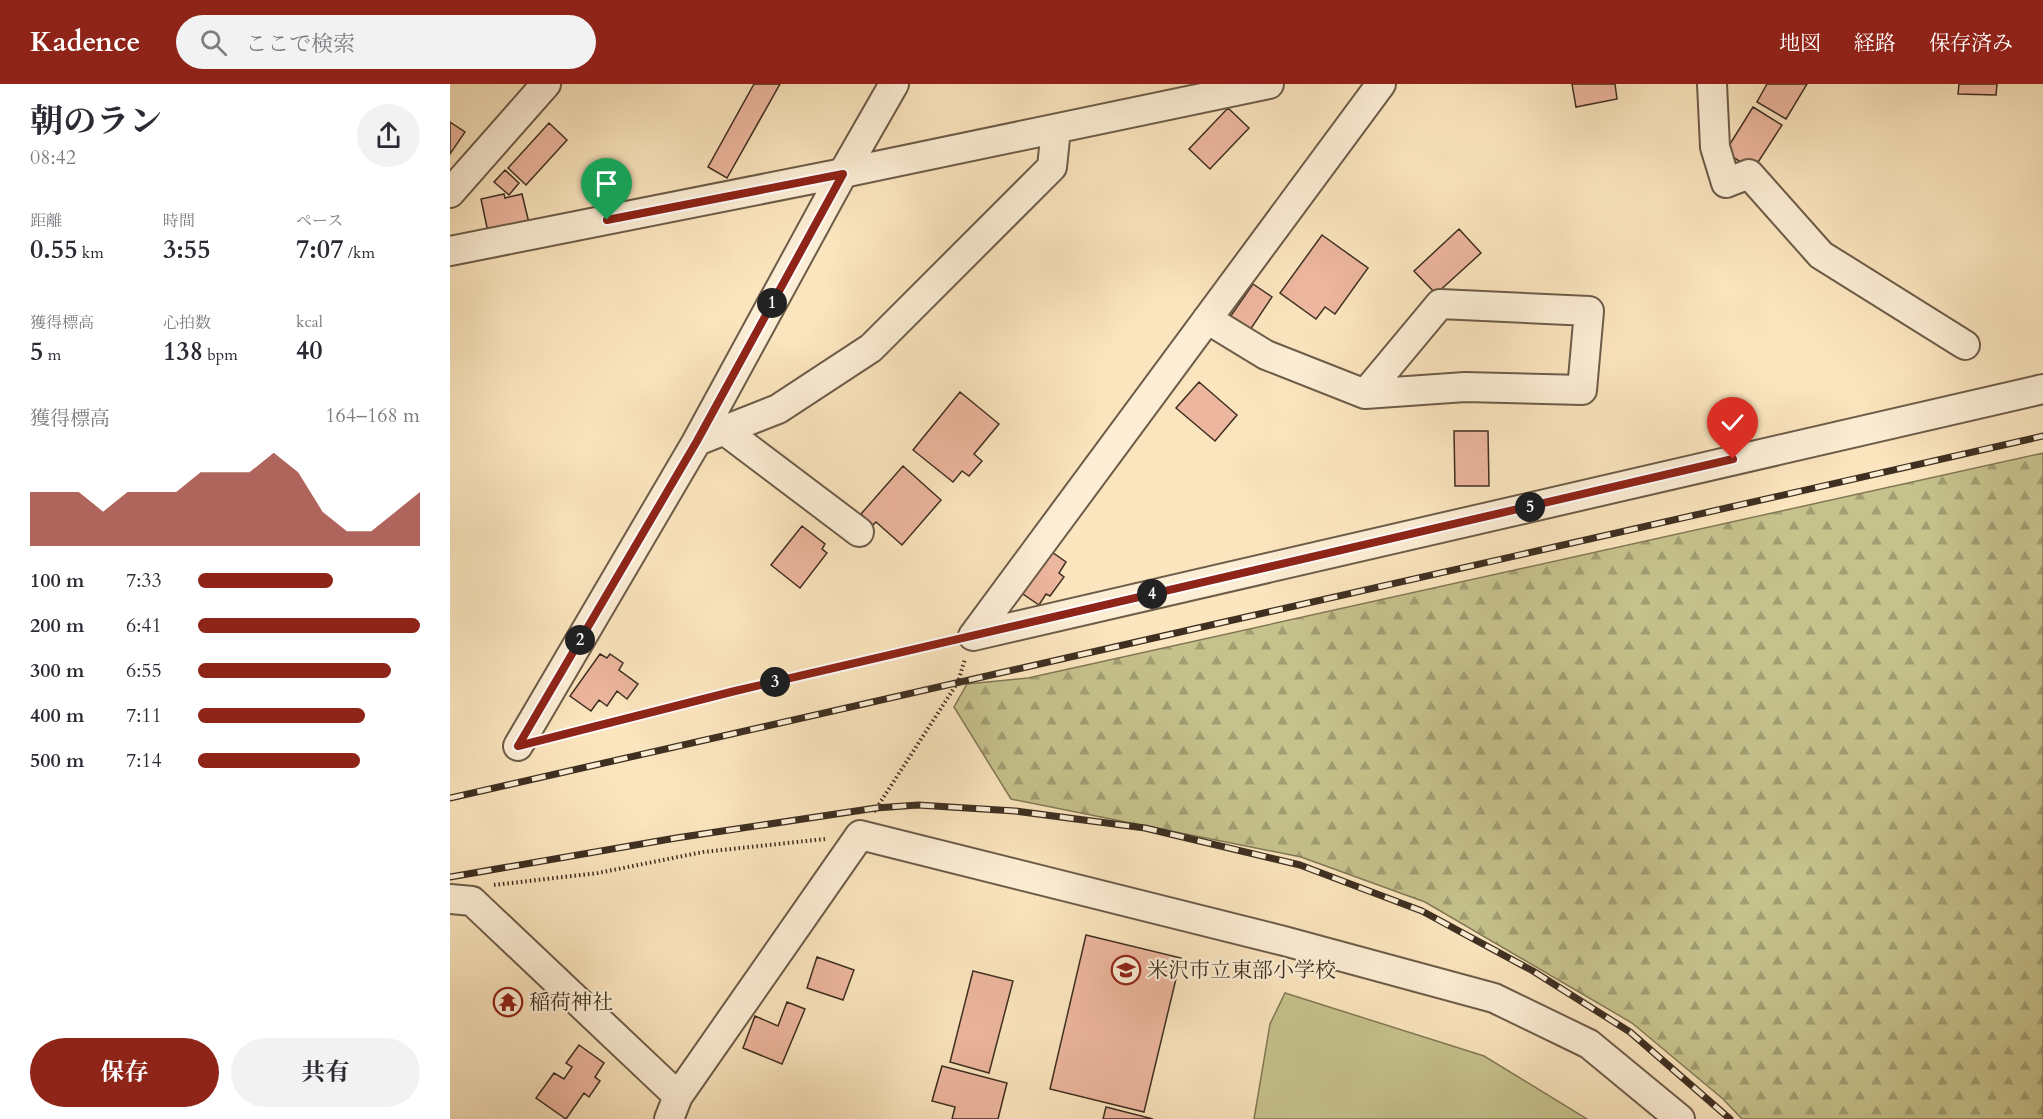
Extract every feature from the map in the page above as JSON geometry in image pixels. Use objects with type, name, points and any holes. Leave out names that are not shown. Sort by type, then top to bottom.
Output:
[{"type":"street","points":[[450,192],[546,84]]},
{"type":"street","points":[[518,746],[697,441],[894,84]]},
{"type":"street","points":[[450,251],[843,174],[1269,84]]},
{"type":"street","points":[[973,636],[1381,84]]},
{"type":"street","points":[[1712,84],[1715,147],[1726,183],[1749,174],[1821,255],[1965,345]]},
{"type":"street","points":[[697,441],[778,409],[871,348],[1052,168],[1056,129]]},
{"type":"street","points":[[1207,319],[1266,355],[1365,394],[1465,387],[1582,390],[1589,311],[1440,304],[1365,394]]},
{"type":"street","points":[[973,636],[2043,389]]},
{"type":"street","points":[[724,430],[859,532]]},
{"type":"street","points":[[450,899],[472,901],[674,1108],[860,835],[1284,940],[1494,998],[1589,1044],[1680,1119]]},
{"type":"path","points":[[518,746],[735,691],[973,636]]},
{"type":"path","points":[[493,886],[598,873],[703,852],[860,835],[958,682],[973,636]]},
{"type":"green space","points":[[2043,453],[2043,1119],[1742,1119],[1723,1099],[1632,1023],[1425,902],[1301,857],[1011,799],[954,707],[967,684],[1028,678]]},
{"type":"green space","points":[[1285,993],[1484,1056],[1587,1119],[1254,1119],[1270,1024]]},
{"type":"building","points":[[754,84],[780,84],[727,178],[708,167]]},
{"type":"building","points":[[1572,84],[1615,84],[1617,99],[1576,107]]},
{"type":"building","points":[[1767,84],[1807,84],[1786,119],[1757,102]]},
{"type":"building","points":[[1959,84],[1997,84],[1996,95],[1958,94]]},
{"type":"building","points":[[1753,107],[1782,125],[1753,170],[1725,152]]},
{"type":"building","points":[[1228,108],[1249,128],[1210,169],[1189,149]]},
{"type":"building","points":[[450,122],[465,132],[450,154]]},
{"type":"building","points":[[549,123],[567,140],[526,185],[508,168]]},
{"type":"building","points":[[505,170],[519,183],[509,195],[494,182]]},
{"type":"building","points":[[504,194],[505,198],[522,194],[529,223],[488,232],[481,199]]},
{"type":"building","points":[[1459,229],[1481,253],[1436,294],[1414,271]]},
{"type":"building","points":[[1322,235],[1368,268],[1335,314],[1325,307],[1316,319],[1280,293]]},
{"type":"building","points":[[1253,284],[1272,297],[1250,330],[1230,317]]},
{"type":"building","points":[[1199,382],[1237,415],[1215,441],[1176,408]]},
{"type":"building","points":[[960,392],[999,424],[974,454],[982,461],[969,476],[962,471],[953,482],[913,450]]},
{"type":"building","points":[[1454,431],[1488,431],[1489,486],[1455,486]]},
{"type":"building","points":[[903,466],[941,500],[902,545],[876,522],[873,525],[861,514]]},
{"type":"building","points":[[802,526],[825,544],[822,549],[827,553],[800,588],[771,565]]},
{"type":"building","points":[[1049,550],[1066,562],[1059,573],[1064,577],[1050,596],[1046,594],[1039,605],[1020,592]]},
{"type":"building","points":[[600,654],[607,658],[610,654],[623,663],[619,670],[638,684],[627,699],[617,691],[607,706],[599,700],[591,711],[570,696]]},
{"type":"building","points":[[1086,935],[1181,958],[1144,1112],[1050,1089]]},
{"type":"building","points":[[817,957],[854,970],[843,1000],[807,988]]},
{"type":"building","points":[[973,971],[1013,981],[989,1073],[950,1062]]},
{"type":"building","points":[[787,1002],[805,1009],[782,1064],[743,1048],[755,1016],[778,1026]]},
{"type":"building","points":[[579,1045],[604,1063],[595,1077],[600,1081],[589,1097],[584,1093],[566,1119],[536,1098],[554,1073],[564,1079],[572,1067],[566,1063]]},
{"type":"building","points":[[942,1066],[1007,1083],[998,1119],[952,1119],[955,1107],[932,1101]]},
{"type":"building","points":[[1106,1107],[1153,1119],[1103,1119]]},
{"type":"railway","points":[[450,798],[2043,436]]},
{"type":"railway","points":[[450,877],[676,838],[876,808],[918,805],[1015,811],[1145,828],[1300,865],[1422,911],[1533,971],[1630,1032],[1730,1119]]},
{"type":"place","name":"米沢市立東部小学校","points":[[1126,970]]},
{"type":"place","name":"稲荷神社","points":[[508,1002]]},
{"type":"route","points":[[607,220],[843,174],[697,441],[518,746],[735,691],[1733,459]]}]
